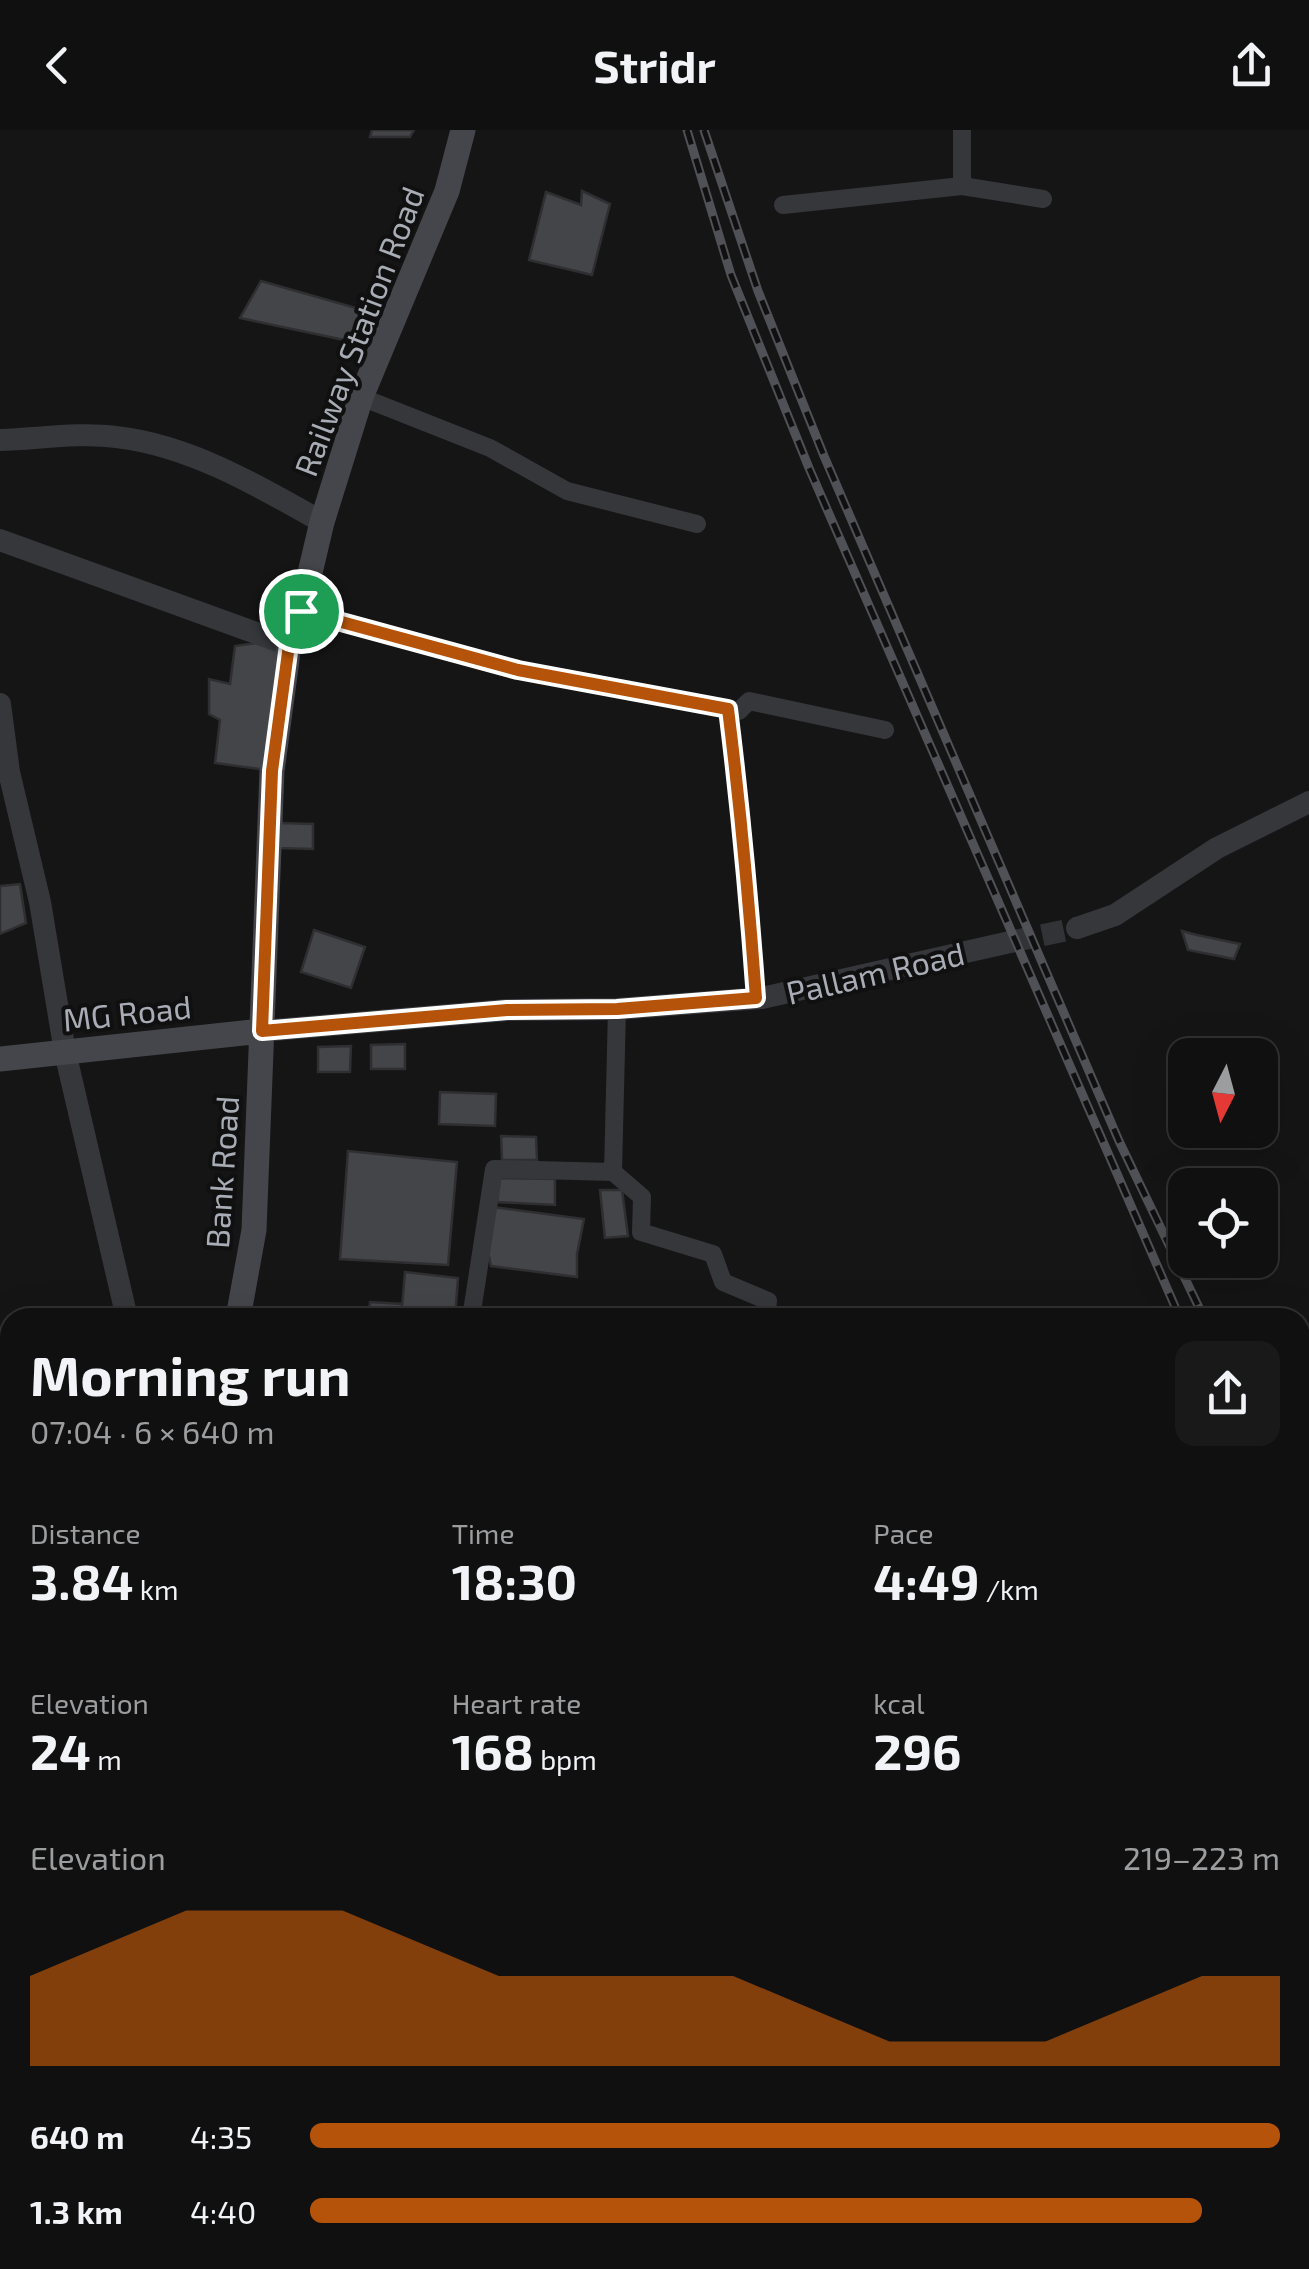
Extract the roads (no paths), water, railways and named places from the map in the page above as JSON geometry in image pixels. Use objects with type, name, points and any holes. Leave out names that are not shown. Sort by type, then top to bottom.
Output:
[{"type":"main road","name":"Railway Station Road","points":[[262,1031],[272,771],[289,645],[361,397],[448,191],[463,130]]},
{"type":"main road","name":"MG Road","points":[[0,1059],[262,1031]]},
{"type":"main road","name":"Bank Road","points":[[240,1308],[254,1230],[262,1031]]},
{"type":"street","points":[[962,130],[962,186]]},
{"type":"street","points":[[783,204],[962,186],[1043,199]]},
{"type":"street","points":[[361,397],[490,448],[567,491],[696,524]]},
{"type":"street","points":[[0,440],[115,436],[175,450],[267,490],[322,522]]},
{"type":"street","points":[[0,540],[289,645]]},
{"type":"street","points":[[301,611],[518,670],[739,712],[749,701],[884,730]]},
{"type":"street","points":[[0,704],[9,772],[40,902],[65,1052],[124,1308]]},
{"type":"street","points":[[728,709],[756,998]]},
{"type":"street","points":[[1077,928],[1116,915],[1217,848],[1309,802]]},
{"type":"street","name":"Pallam Road","points":[[262,1031],[507,1010],[617,1009],[756,998],[1010,942]]},
{"type":"street","points":[[613,1172],[617,1009]]},
{"type":"street","points":[[472,1308],[494,1169],[613,1172],[642,1196],[641,1232],[713,1254],[723,1282],[768,1301],[767,1308]]},
{"type":"tunnel","points":[[1010,942],[1077,928]]},
{"type":"railway","points":[[687,130],[731,275],[809,468],[1176,1308]]},
{"type":"railway","points":[[704,130],[758,291],[824,456],[1119,1141],[1199,1308]]}]
